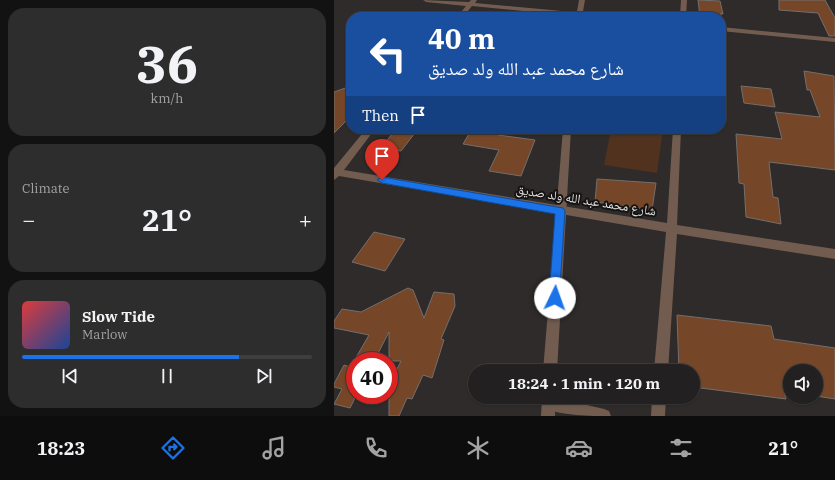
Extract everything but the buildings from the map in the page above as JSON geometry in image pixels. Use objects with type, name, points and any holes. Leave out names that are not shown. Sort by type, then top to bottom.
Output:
[{"type":"street","points":[[426,0],[473,2],[549,12]]},
{"type":"street","points":[[580,12],[582,0]]},
{"type":"street","points":[[683,12],[684,0]]},
{"type":"street","points":[[464,12],[473,2]]},
{"type":"street","points":[[726,29],[835,40]]},
{"type":"street","points":[[335,174],[367,134]]},
{"type":"street","points":[[550,364],[567,134]]},
{"type":"street","points":[[662,364],[672,228],[677,134]]},
{"type":"street","name":"شارع محمد عبد الله ولد صديق","points":[[335,174],[835,254]]},
{"type":"street","points":[[658,416],[659,404]]},
{"type":"street","points":[[548,405],[604,416]]},
{"type":"shaded area","points":[[610,134],[662,134],[657,173],[604,165]]},
{"type":"route","points":[[382,180],[560,211],[555,298]]}]
